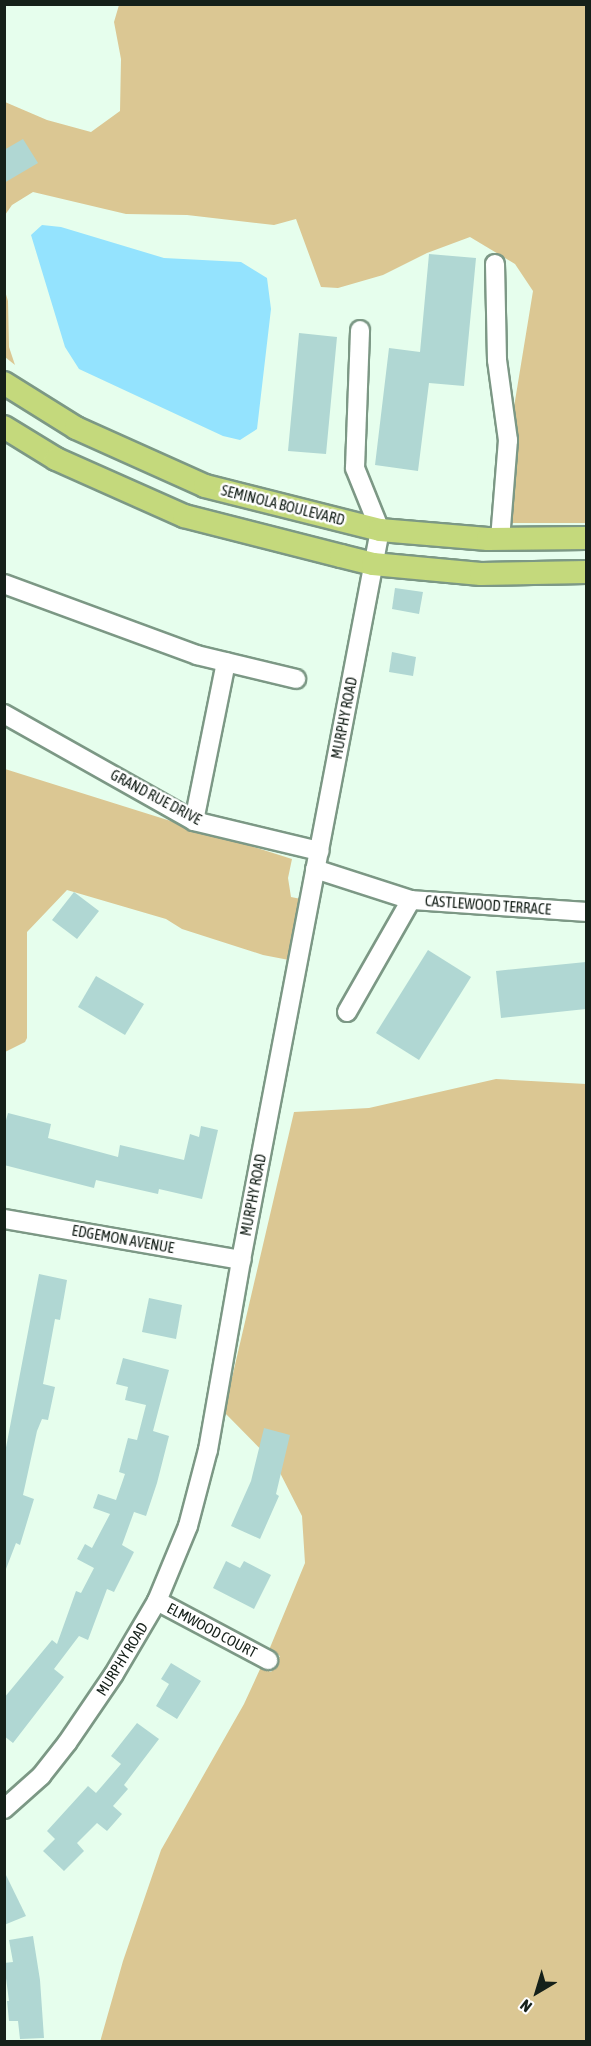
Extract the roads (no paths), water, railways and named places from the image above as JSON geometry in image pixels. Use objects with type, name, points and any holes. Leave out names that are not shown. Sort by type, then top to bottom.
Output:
[{"type":"main road","name":"SEMINOLA BOULEVARD","points":[[4,383],[76,428],[205,486],[380,530],[500,539],[586,538]]},
{"type":"main road","points":[[4,427],[56,459],[184,516],[373,564],[481,574],[586,572]]},
{"type":"street","points":[[495,264],[497,360],[506,411],[508,440],[500,539]]},
{"type":"street","points":[[360,330],[355,468],[380,530]]},
{"type":"street","name":"MURPHY ROAD","points":[[4,1809],[41,1776],[67,1743],[114,1674],[157,1601],[188,1526],[208,1450],[241,1260],[380,530]]},
{"type":"street","points":[[4,584],[197,655],[296,679]]},
{"type":"street","points":[[194,821],[226,662]]},
{"type":"street","name":"GRAND RUE DRIVE","points":[[4,714],[194,821],[319,851]]},
{"type":"street","points":[[315,869],[411,900]]},
{"type":"street","name":"CASTLEWOOD TERRACE","points":[[347,1012],[411,900],[586,912]]},
{"type":"street","name":"EDGEMON AVENUE","points":[[5,1224],[241,1260]]},
{"type":"street","name":"ELMWOOD COURT","points":[[157,1601],[268,1660]]},
{"type":"water","points":[[42,225],[61,227],[164,258],[241,262],[267,278],[271,309],[257,429],[240,440],[223,436],[79,369],[65,347],[31,235]]}]
